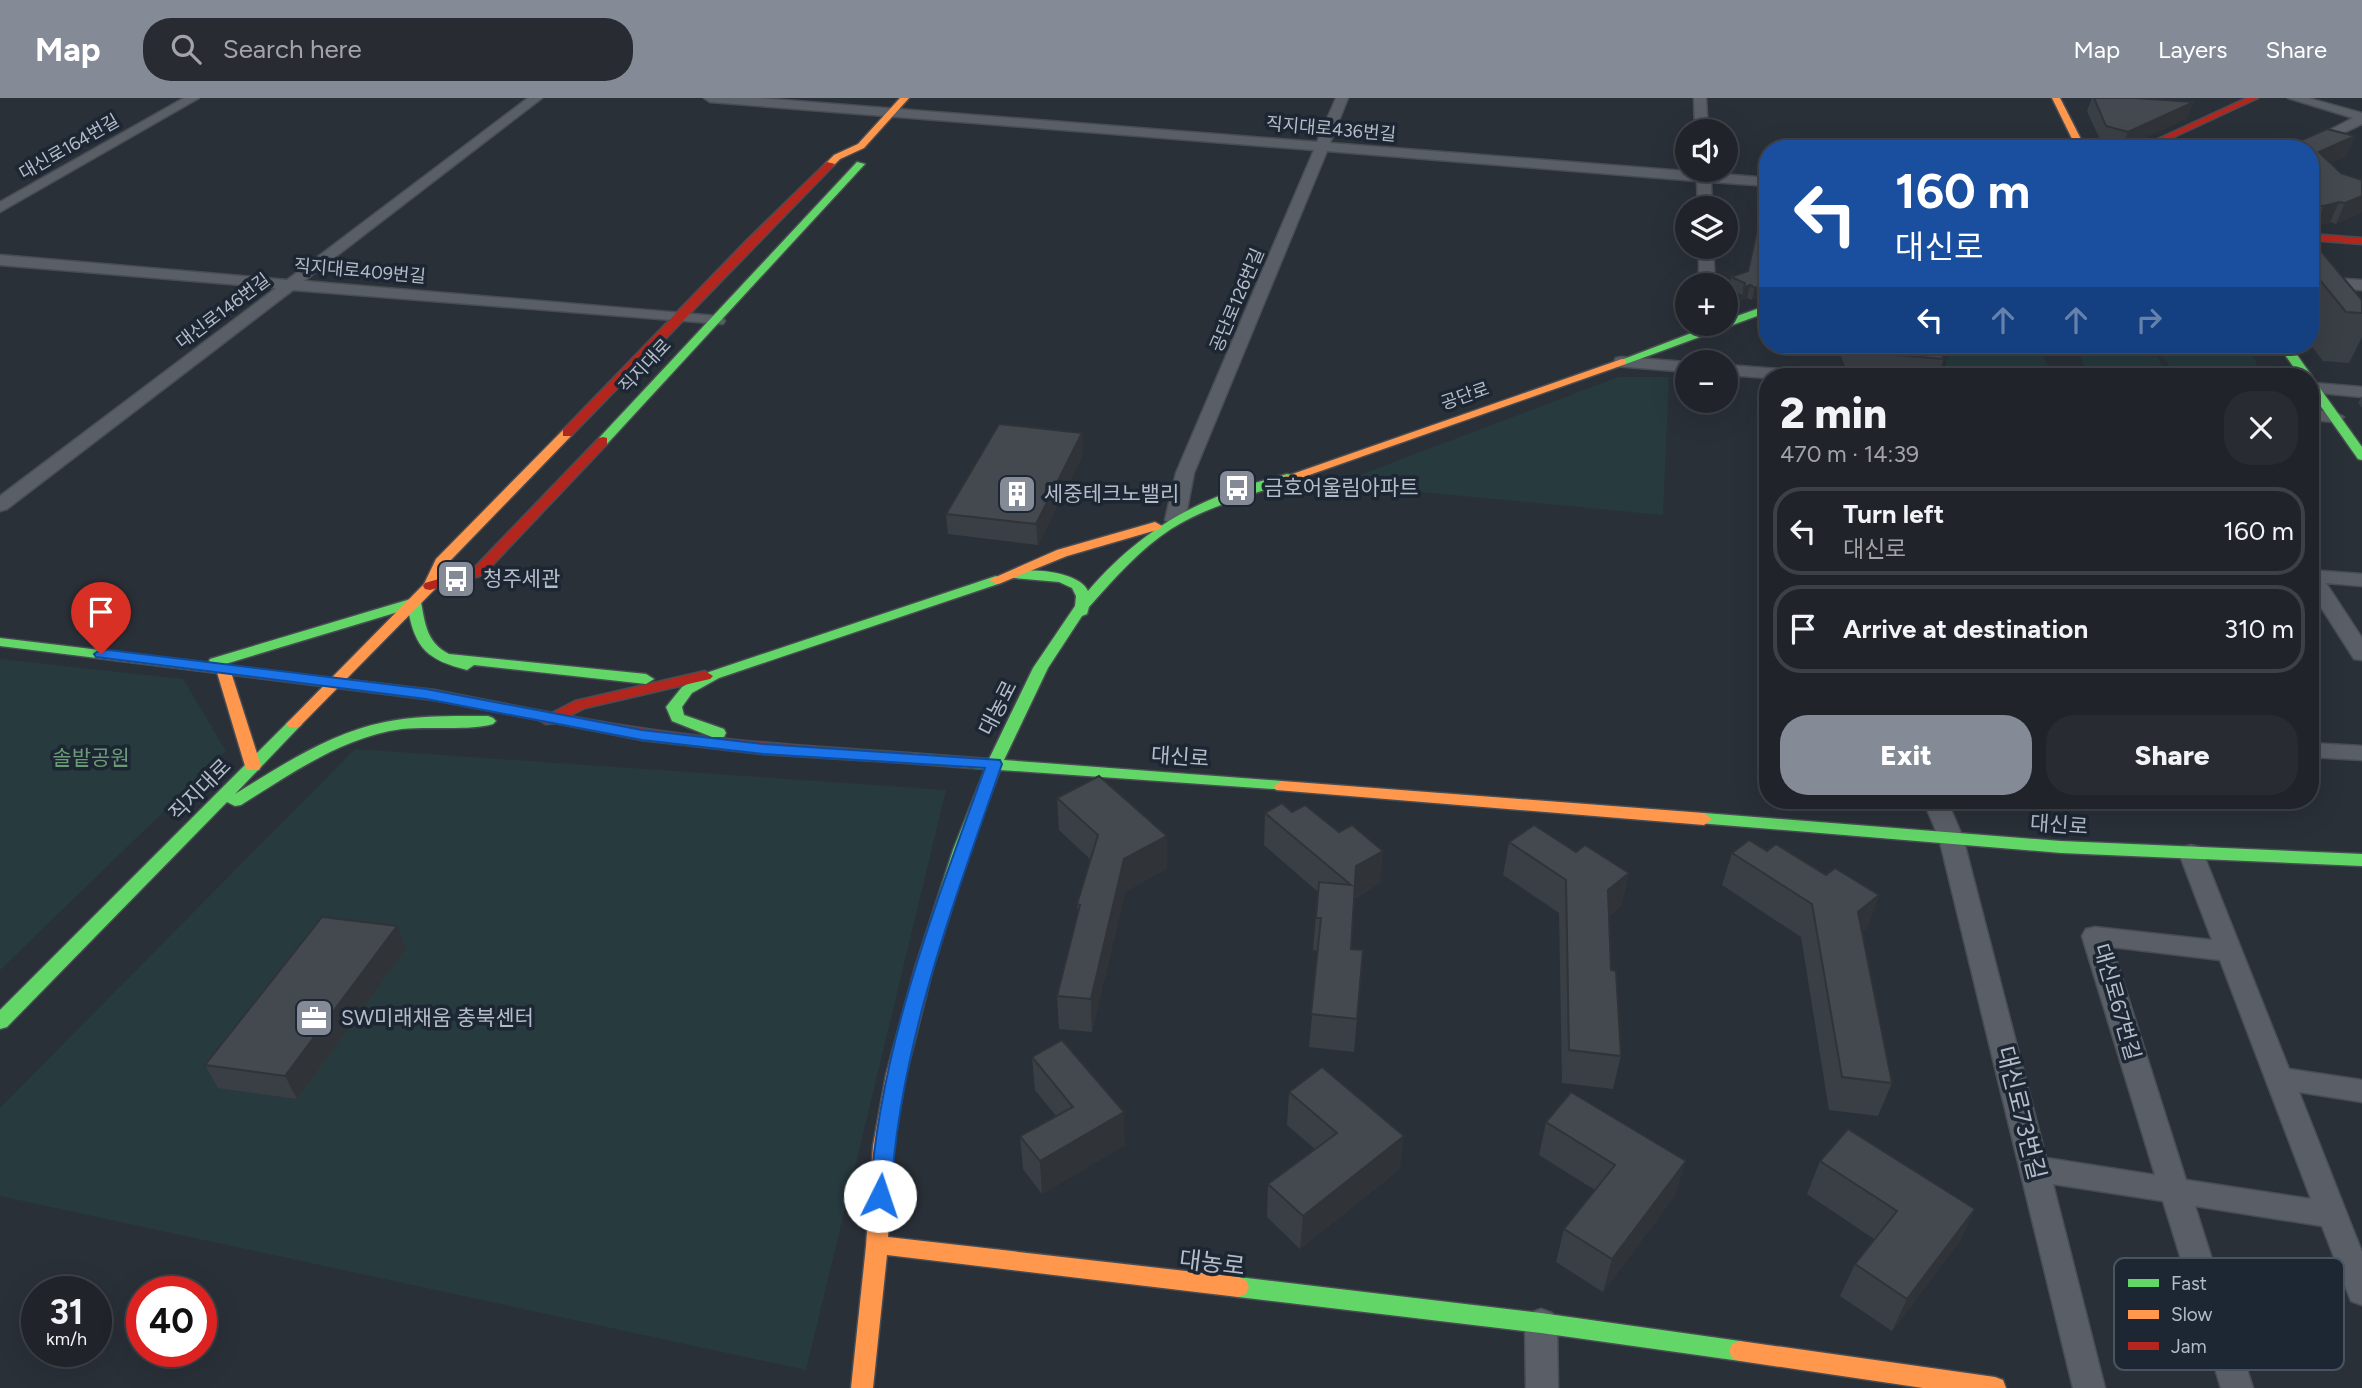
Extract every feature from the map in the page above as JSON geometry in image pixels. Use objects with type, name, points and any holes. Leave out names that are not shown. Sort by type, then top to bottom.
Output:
[{"type":"street","name":"대신로164번길","points":[[0,208],[193,98]]},
{"type":"street","name":"대신로146번길","points":[[0,505],[536,98]]},
{"type":"street","name":"직지대로436번길","points":[[710,98],[1675,171]]},
{"type":"street","name":"직지대로","points":[[0,1022],[430,586],[441,562],[681,318],[750,243],[837,157],[861,146],[905,98]]},
{"type":"street","name":"공단로126번길","points":[[1175,520],[1185,473],[1342,98]]},
{"type":"street","points":[[1700,98],[1701,119]]},
{"type":"street","points":[[2056,98],[2082,140]]},
{"type":"street","points":[[2160,140],[2254,98]]},
{"type":"street","points":[[2294,98],[2362,118],[2356,128],[2319,142]]},
{"type":"street","name":"직지대로","points":[[430,586],[478,572],[717,321],[865,158],[861,146]]},
{"type":"street","name":"직지대로436번길","points":[[1738,178],[1759,181]]},
{"type":"street","points":[[2319,238],[2362,241]]},
{"type":"street","name":"직지대로409번길","points":[[0,260],[717,321]]},
{"type":"street","points":[[2319,283],[2362,285]]},
{"type":"street","name":"공단로","points":[[1738,318],[1759,311]]},
{"type":"street","name":"공단로","points":[[1175,520],[1238,495],[1690,336]]},
{"type":"street","points":[[1622,362],[1675,366]]},
{"type":"street","points":[[1738,371],[1759,372]]},
{"type":"street","points":[[2319,384],[2362,391]]},
{"type":"street","points":[[2319,395],[2362,456]]},
{"type":"street","points":[[2319,416],[2334,417]]},
{"type":"street","points":[[763,749],[677,718],[674,707],[687,690],[715,675],[1010,575],[1062,554],[1175,520]]},
{"type":"street","name":"대농로","points":[[862,1388],[877,1245],[883,1147],[901,1048],[939,919],[994,764],[1007,733],[1054,649],[1082,611],[1128,556],[1175,520]]},
{"type":"street","points":[[1010,575],[1036,574],[1061,578],[1078,585],[1083,596],[1082,611]]},
{"type":"street","points":[[2319,577],[2362,580]]},
{"type":"street","points":[[2319,590],[2362,654]]},
{"type":"street","points":[[202,666],[414,602],[420,640],[427,649],[446,659],[514,683]]},
{"type":"street","name":"대신로","points":[[0,642],[426,694],[642,735],[763,749],[994,764],[1951,838],[2191,853],[2362,860]]},
{"type":"street","points":[[446,659],[673,681]]},
{"type":"street","points":[[223,669],[253,766]]},
{"type":"street","points":[[192,827],[343,741],[368,732],[424,722],[552,719],[580,704],[673,681],[715,675]]},
{"type":"street","points":[[534,698],[552,719]]},
{"type":"street","points":[[2319,751],[2362,753]]},
{"type":"street","name":"대신로73번길","points":[[1939,809],[1951,838],[2089,1388]]},
{"type":"street","points":[[2191,853],[2362,1292]]},
{"type":"street","name":"대신로67번길","points":[[2175,1192],[2095,936],[2228,951]]},
{"type":"street","points":[[2278,1078],[2362,1091]]},
{"type":"street","points":[[2036,1169],[2332,1215]]},
{"type":"street","points":[[2175,1192],[2196,1258]]},
{"type":"street","name":"대농로","points":[[877,1245],[1541,1323]]},
{"type":"street","points":[[1542,1388],[1541,1323],[1995,1388]]},
{"type":"street","points":[[2231,1370],[2237,1388]]},
{"type":"green space","points":[[1951,354],[2042,354],[2049,368],[1946,368],[1946,361]]},
{"type":"green space","points":[[2080,354],[2158,357],[2163,368],[2084,368]]},
{"type":"green space","points":[[2157,354],[2248,354],[2255,359],[2257,368],[2170,368],[2166,360]]},
{"type":"green space","points":[[1618,377],[1669,377],[1663,515],[1336,484]]},
{"type":"green space","name":"솔밭공원","points":[[0,659],[183,679],[226,751],[0,970]]},
{"type":"green space","points":[[355,749],[946,790],[806,1370],[0,1196],[0,1108]]},
{"type":"building","points":[[2094,98],[2194,102],[2128,132],[2106,126]]},
{"type":"building","points":[[2327,129],[2355,136],[2319,152],[2319,140],[2302,140]]},
{"type":"building","points":[[2319,152],[2341,173],[2362,180],[2362,196],[2345,203],[2319,206]]},
{"type":"building","points":[[1759,226],[1759,286],[1755,288],[1750,285],[1744,288],[1745,283],[1738,280],[1738,275],[1748,271]]},
{"type":"building","points":[[2319,250],[2362,300],[2362,313],[2346,312],[2319,279]]},
{"type":"building","points":[[1886,354],[1942,354],[1944,359]]},
{"type":"building","name":"세중테크노밸리","points":[[999,424],[1082,433],[1036,524],[946,514]]},
{"type":"building","points":[[1099,776],[1167,836],[1124,859],[1091,999],[1057,996],[1080,905],[1077,904],[1098,835],[1057,798]]},
{"type":"building","points":[[1282,803],[1292,812],[1305,805],[1339,832],[1352,825],[1383,851],[1356,866],[1351,949],[1363,950],[1357,1019],[1311,1014],[1321,918],[1316,918],[1319,882],[1351,885],[1265,813]]},
{"type":"building","points":[[1534,825],[1576,852],[1585,845],[1629,873],[1608,890],[1611,970],[1616,971],[1621,1056],[1569,1050],[1566,880],[1509,842]]},
{"type":"building","points":[[1749,840],[1767,851],[1776,844],[1826,875],[1835,868],[1879,895],[1858,912],[1892,1083],[1842,1077],[1812,904],[1732,853]]},
{"type":"building","points":[[322,917],[397,926],[285,1076],[205,1065]]},
{"type":"building","points":[[1062,1040],[1124,1112],[1040,1161],[1020,1136],[1073,1107],[1032,1057]]},
{"type":"building","points":[[1322,1067],[1404,1136],[1303,1216],[1268,1184],[1337,1133],[1289,1092]]},
{"type":"building","points":[[1571,1092],[1686,1161],[1612,1259],[1564,1229],[1615,1165],[1546,1122]]},
{"type":"building","points":[[1848,1129],[1975,1209],[1907,1299],[1855,1264],[1897,1211],[1820,1161]]},
{"type":"traffic: fast","points":[[603,441],[860,164]]},
{"type":"traffic: fast","points":[[1622,362],[1759,311]]},
{"type":"traffic: fast","points":[[2290,354],[2300,368]]},
{"type":"traffic: fast","points":[[2319,396],[2362,456]]},
{"type":"traffic: fast","points":[[924,968],[962,850],[1011,727],[1041,668],[1076,614],[1117,566],[1164,528],[1208,506],[1287,478]]},
{"type":"traffic: fast","points":[[1019,575],[1061,578],[1078,585],[1083,596],[1082,611]]},
{"type":"traffic: fast","points":[[718,733],[677,718],[674,707],[687,690],[714,675],[996,580]]},
{"type":"traffic: fast","points":[[414,602],[419,628],[427,645],[442,656],[467,665]]},
{"type":"traffic: fast","points":[[215,662],[412,603]]},
{"type":"traffic: fast","points":[[0,642],[434,695]]},
{"type":"traffic: fast","points":[[446,658],[646,679]]},
{"type":"traffic: fast","points":[[235,801],[317,752],[369,731],[414,723],[488,721]]},
{"type":"traffic: fast","points":[[0,1022],[294,724]]},
{"type":"traffic: fast","points":[[908,758],[1282,786]]},
{"type":"traffic: fast","points":[[1704,819],[2061,847],[2362,860]]},
{"type":"traffic: fast","points":[[1238,1287],[1541,1323],[1740,1351]]},
{"type":"traffic: slow","points":[[830,164],[837,157],[861,146],[905,98]]},
{"type":"traffic: slow","points":[[2056,98],[2077,140]]},
{"type":"traffic: slow","points":[[1287,478],[1622,362]]},
{"type":"traffic: slow","points":[[294,724],[430,586],[441,562],[567,433]]},
{"type":"traffic: slow","points":[[996,580],[1062,553],[1155,526]]},
{"type":"traffic: slow","points":[[223,669],[253,766]]},
{"type":"traffic: slow","points":[[1282,786],[1704,819]]},
{"type":"traffic: slow","points":[[862,1388],[877,1246],[883,1146],[896,1075],[924,968]]},
{"type":"traffic: slow","points":[[877,1245],[1238,1287]]},
{"type":"traffic: slow","points":[[1740,1351],[1995,1388]]},
{"type":"traffic: jam","points":[[2160,140],[2254,98]]},
{"type":"traffic: jam","points":[[567,433],[830,164]]},
{"type":"traffic: jam","points":[[2319,238],[2362,241]]},
{"type":"traffic: jam","points":[[430,586],[478,572],[603,441]]},
{"type":"traffic: jam","points":[[546,719],[552,719],[580,704],[705,676]]},
{"type":"traffic: jam","points":[[434,695],[642,735],[763,749],[908,758]]},
{"type":"place","name":"금호어울림아파트","points":[[1237,488]]},
{"type":"place","name":"세중테크노밸리","points":[[1017,494]]},
{"type":"place","name":"청주세관","points":[[456,579]]},
{"type":"place","name":"SW미래채움 충북센터","points":[[314,1018]]},
{"type":"route","points":[[101,654],[426,694],[642,735],[763,749],[994,764],[939,919],[901,1048],[883,1147],[880,1196]]}]
